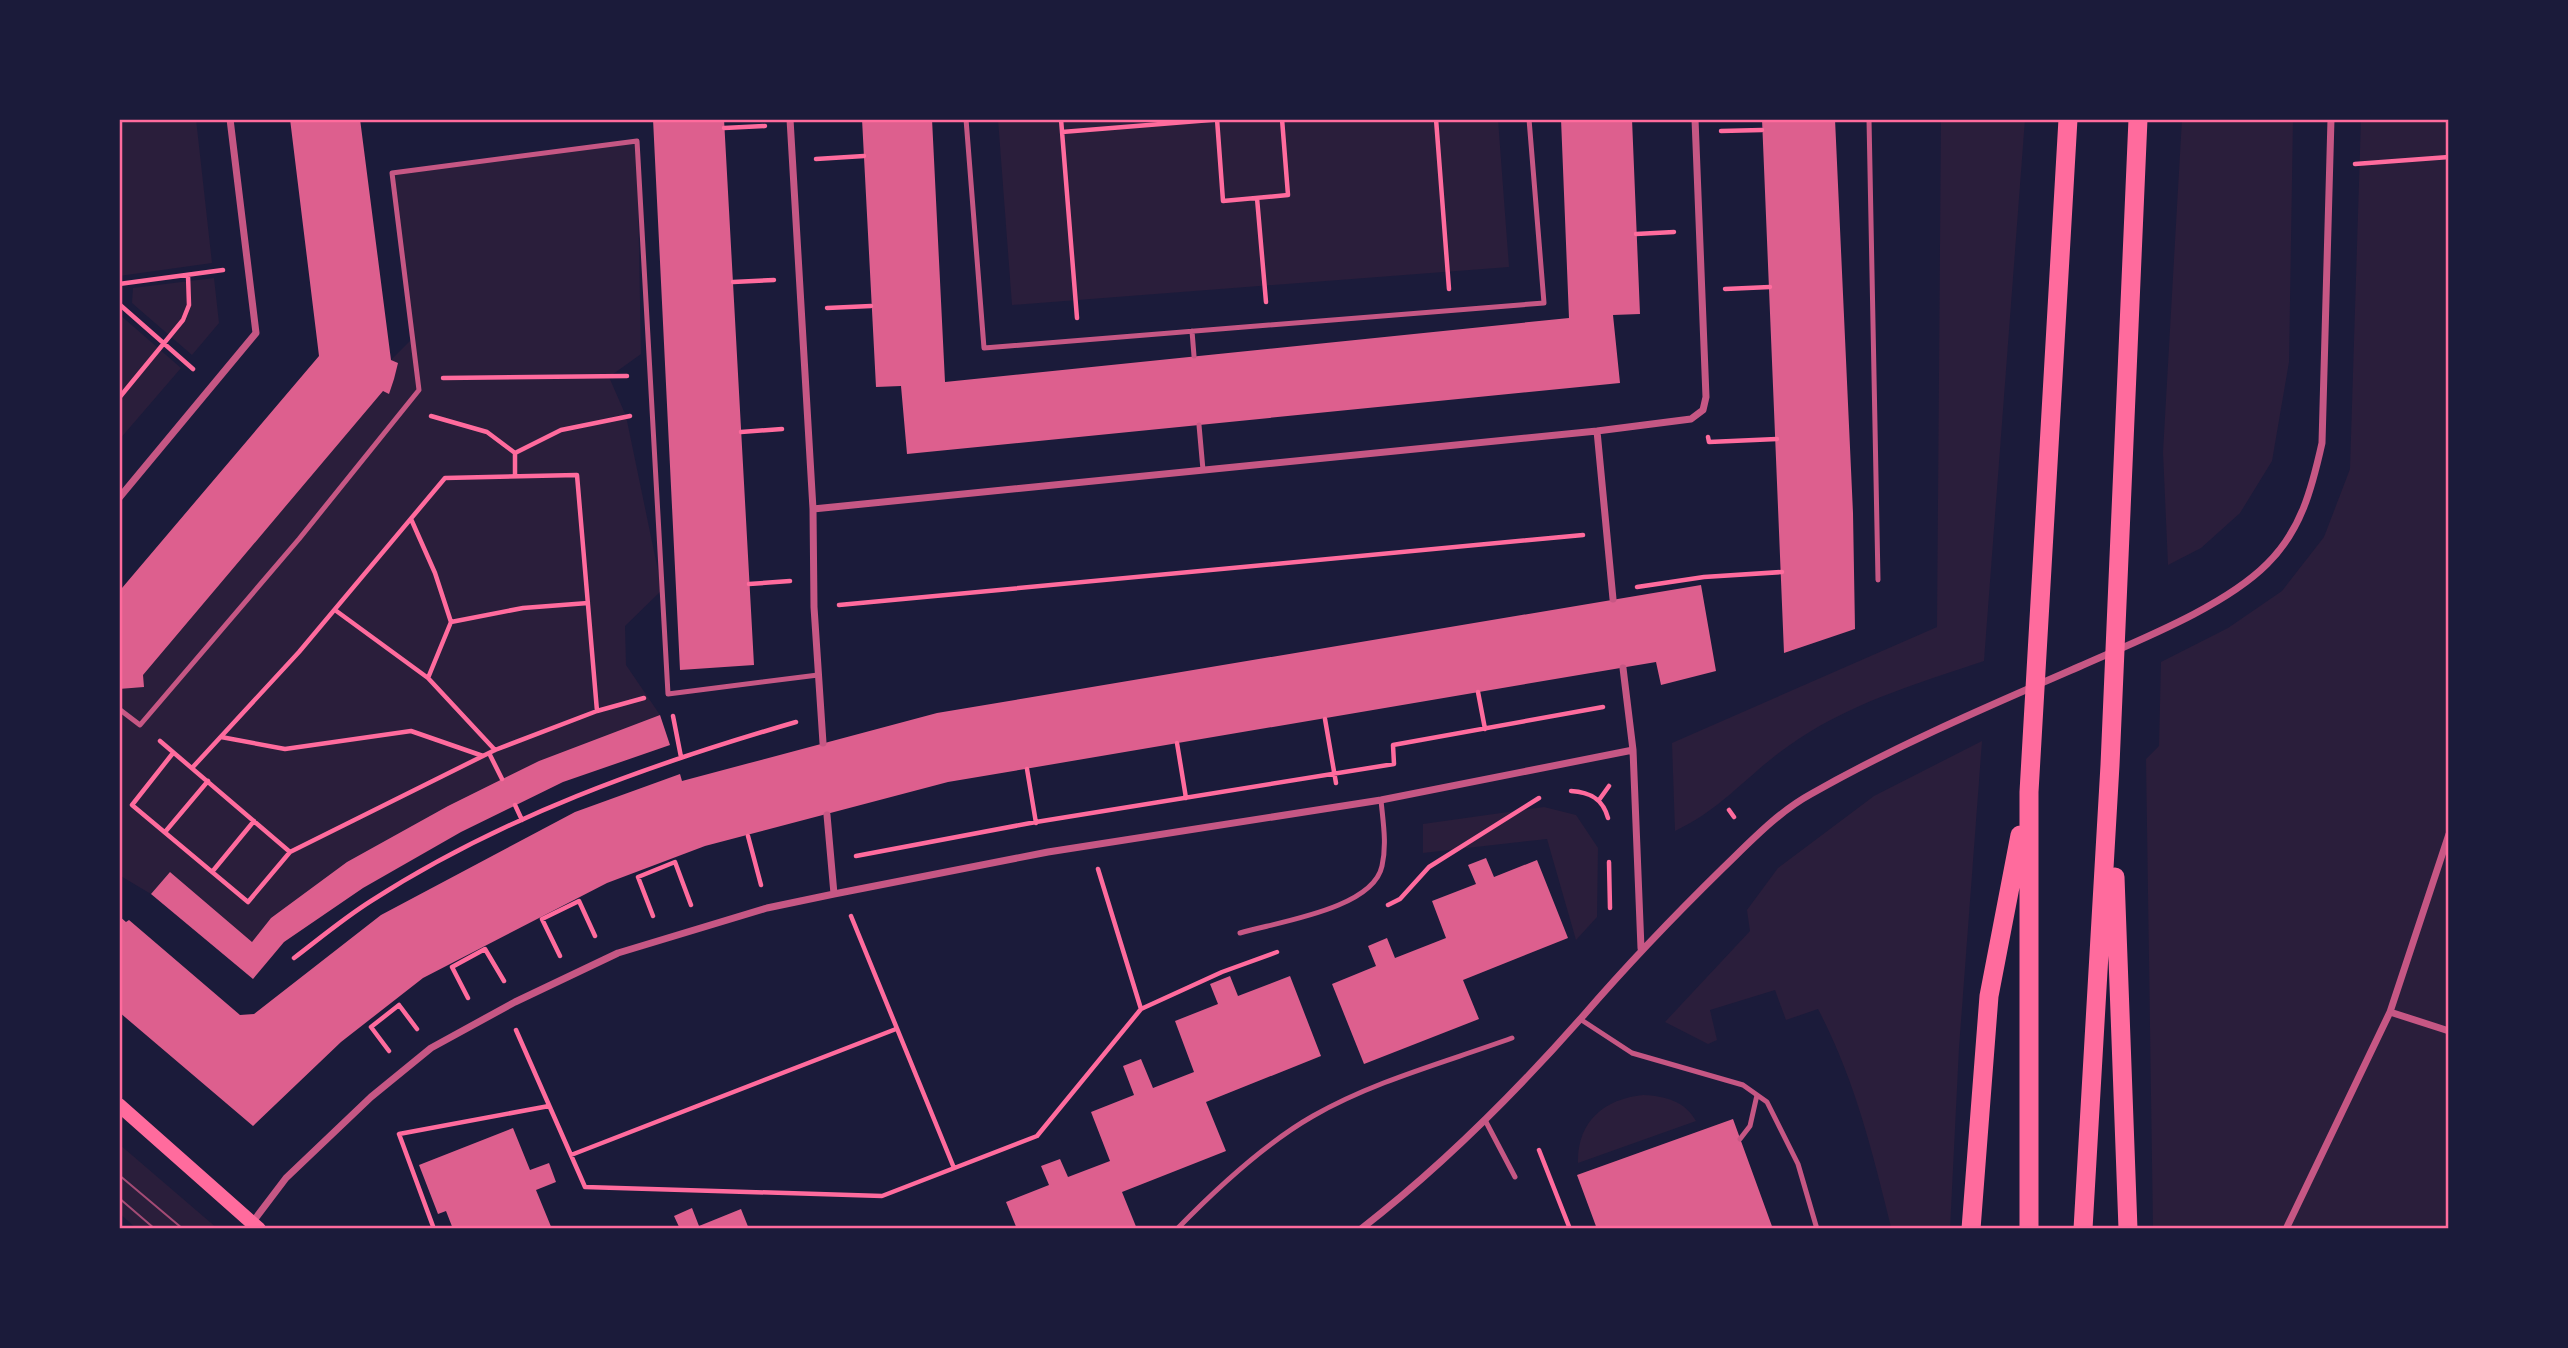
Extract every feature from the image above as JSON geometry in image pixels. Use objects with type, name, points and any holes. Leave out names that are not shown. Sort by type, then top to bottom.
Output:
[{"type":"highway","points":[[2029,1229],[2029,792],[2068,119]]},
{"type":"highway","points":[[2082,1229],[2110,765],[2118,531],[2138,119]]},
{"type":"highway","points":[[2110,765],[2128,1229]]},
{"type":"highway","points":[[1971,1229],[1989,996],[2029,792]]},
{"type":"main road","points":[[119,1105],[256,1226]]},
{"type":"street","points":[[119,498],[256,333],[230,119]]},
{"type":"street","points":[[813,509],[1597,431],[1690,419],[1703,410],[1706,397],[1695,119]]},
{"type":"street","points":[[1362,1229],[1485,1120],[1580,1019],[1641,948],[1758,834],[1808,796],[1916,738],[2171,626],[2237,587],[2267,564],[2302,514],[2311,493],[2322,443],[2330,119]]},
{"type":"street","points":[[790,122],[813,509],[814,607],[823,743]]},
{"type":"street","points":[[1597,431],[1612,595]]},
{"type":"street","points":[[1623,668],[1633,750],[1641,948]]},
{"type":"street","points":[[256,1226],[286,1178],[371,1097],[431,1048],[506,1006],[605,960],[767,908],[834,894],[1042,853],[1381,800],[1633,750]]},
{"type":"street","points":[[827,814],[834,894]]},
{"type":"street","points":[[2286,1229],[2390,1012],[2449,834]]},
{"type":"street","points":[[2390,1012],[2449,1031]]},
{"type":"lane","points":[[966,119],[984,348],[1544,303],[1529,119]]},
{"type":"lane","points":[[1869,119],[1878,580]]},
{"type":"lane","points":[[119,709],[140,725],[299,539],[419,390],[392,173],[638,141],[668,694],[818,675]]},
{"type":"lane","points":[[1192,331],[1194,356]]},
{"type":"lane","points":[[1199,425],[1203,470]]},
{"type":"lane","points":[[1240,933],[1346,903],[1372,887],[1382,868],[1385,840],[1381,800]]},
{"type":"lane","points":[[1580,1019],[1632,1053],[1743,1085],[1767,1102],[1798,1164],[1817,1229]]},
{"type":"lane","points":[[1177,1229],[1219,1185],[1312,1116],[1363,1093],[1512,1038]]},
{"type":"lane","points":[[1740,1139],[1750,1126],[1757,1095]]},
{"type":"lane","points":[[1485,1120],[1515,1177]]},
{"type":"path","points":[[1061,119],[1079,340]]},
{"type":"path","points":[[1062,132],[1223,119]]},
{"type":"path","points":[[1216,120],[1223,201],[1289,195],[1282,119]]},
{"type":"path","points":[[1436,119],[1451,310]]},
{"type":"path","points":[[724,128],[790,122]]},
{"type":"path","points":[[1696,132],[1762,130]]},
{"type":"path","points":[[792,161],[864,156]]},
{"type":"path","points":[[2330,166],[2449,157]]},
{"type":"path","points":[[1257,198],[1267,325]]},
{"type":"path","points":[[1636,234],[1700,231]]},
{"type":"path","points":[[119,284],[248,267]]},
{"type":"path","points":[[119,398],[183,320],[189,305],[188,275]]},
{"type":"path","points":[[733,282],[800,279]]},
{"type":"path","points":[[1702,290],[1770,287]]},
{"type":"path","points":[[119,304],[212,386]]},
{"type":"path","points":[[801,309],[871,306]]},
{"type":"path","points":[[418,379],[650,376]]},
{"type":"path","points":[[1706,397],[1709,442],[1777,439]]},
{"type":"path","points":[[400,414],[444,418],[486,432],[515,453]]},
{"type":"path","points":[[515,453],[561,430],[610,418],[652,414]]},
{"type":"path","points":[[741,432],[808,427]]},
{"type":"path","points":[[515,453],[515,477]]},
{"type":"path","points":[[192,768],[335,610],[445,478],[577,475],[597,711]]},
{"type":"path","points":[[411,519],[435,573],[451,622],[428,678]]},
{"type":"path","points":[[814,607],[1605,533]]},
{"type":"path","points":[[1612,595],[1703,577],[1782,572]]},
{"type":"path","points":[[749,584],[814,579]]},
{"type":"path","points":[[451,622],[523,608],[588,603]]},
{"type":"path","points":[[335,610],[428,678],[495,750]]},
{"type":"path","points":[[1478,692],[1485,729]]},
{"type":"path","points":[[668,694],[681,757]]},
{"type":"path","points":[[173,753],[132,805],[248,902],[290,852],[495,750],[629,701]]},
{"type":"path","points":[[831,860],[1036,822],[1394,764],[1393,745],[1628,702]]},
{"type":"path","points":[[294,958],[370,901],[558,802],[681,757],[820,715]]},
{"type":"path","points":[[1325,719],[1340,807]]},
{"type":"path","points":[[221,737],[285,749],[411,731],[486,755],[502,779]]},
{"type":"path","points":[[157,738],[290,852]]},
{"type":"path","points":[[1177,743],[1192,829]]},
{"type":"path","points":[[1027,769],[1042,853]]},
{"type":"path","points":[[165,832],[208,781]]},
{"type":"path","points":[[1567,790],[1587,792],[1599,800],[1608,814],[1608,828]]},
{"type":"path","points":[[1378,910],[1400,900],[1429,867],[1532,799],[1544,796]]},
{"type":"path","points":[[515,806],[522,821]]},
{"type":"path","points":[[1728,810],[1734,817]]},
{"type":"path","points":[[212,872],[254,821]]},
{"type":"path","points":[[748,836],[767,908]]},
{"type":"path","points":[[1091,846],[1141,1009]]},
{"type":"path","points":[[1609,855],[1609,908]]},
{"type":"path","points":[[663,940],[638,877],[675,862],[701,928]]},
{"type":"path","points":[[845,892],[856,933],[954,1168]]},
{"type":"path","points":[[570,976],[542,919],[579,901],[605,960]]},
{"type":"path","points":[[2449,944],[2449,972]]},
{"type":"path","points":[[480,1020],[452,967],[485,949],[515,1002]]},
{"type":"path","points":[[506,1006],[585,1187],[882,1196],[1037,1136],[1141,1009],[1222,972],[1285,949]]},
{"type":"path","points":[[370,1027],[399,1005]]},
{"type":"path","points":[[571,1155],[896,1029]]},
{"type":"path","points":[[434,1229],[399,1134],[549,1106]]},
{"type":"path","points":[[1539,1150],[1570,1229]]},
{"type":"shaded area","points":[[119,119],[196,119],[212,263],[119,276]]},
{"type":"shaded area","points":[[998,119],[1498,119],[1509,267],[1012,305]]},
{"type":"shaded area","points":[[1941,119],[2025,119],[1984,661],[1882,696],[1833,719],[1787,747],[1721,802],[1675,831],[1672,743],[1937,627]]},
{"type":"shaded area","points":[[2182,119],[2293,119],[2289,362],[2272,461],[2240,513],[2201,548],[2168,565],[2163,452]]},
{"type":"shaded area","points":[[2361,119],[2449,119],[2449,1229],[2153,1229],[2146,759],[2159,746],[2161,662],[2228,628],[2282,591],[2324,537],[2350,469]]},
{"type":"shaded area","points":[[637,141],[641,354],[609,377],[626,416],[662,590],[625,626],[626,665],[660,715],[539,761],[448,806],[347,862],[271,918],[252,942],[170,872],[151,894],[119,875],[119,689],[143,687],[143,675],[382,391],[389,393],[397,363],[391,360],[413,338],[392,173]]},
{"type":"shaded area","points":[[214,278],[219,323],[192,355],[132,303],[133,288]]},
{"type":"shaded area","points":[[119,314],[181,368],[119,440]]},
{"type":"shaded area","points":[[1982,741],[1959,1048],[1950,1229],[1888,1229],[1891,1227],[1861,1116],[1842,1062],[1818,1009],[1786,1020],[1775,990],[1710,1010],[1717,1040],[1708,1044],[1665,1022],[1750,931],[1747,910],[1778,868],[1874,796]]},
{"type":"shaded area","points":[[1544,807],[1576,815],[1598,848],[1597,917],[1576,940],[1547,839],[1423,853],[1423,824]]},
{"type":"shaded area","points":[[1643,1095],[1674,1101],[1686,1109],[1696,1121],[1578,1163],[1582,1136],[1596,1115],[1616,1102]]},
{"type":"shaded area","points":[[119,1144],[218,1229],[137,1229],[119,1213]]},
{"type":"building","points":[[290,119],[360,119],[391,360],[398,363],[394,379],[389,394],[383,391],[143,675],[144,687],[119,689],[119,586],[122,588],[319,356]]},
{"type":"building","points":[[653,119],[724,119],[754,665],[680,670]]},
{"type":"building","points":[[862,119],[932,119],[945,382],[1569,318],[1561,119],[1632,119],[1640,314],[1613,315],[1620,383],[907,454],[901,386],[876,387]]},
{"type":"building","points":[[1762,119],[1835,119],[1853,513],[1855,629],[1784,653]]},
{"type":"building","points":[[1701,585],[1716,671],[1661,685],[1656,662],[948,782],[705,846],[607,883],[423,978],[341,1042],[253,1126],[119,1012],[119,916],[126,922],[129,920],[240,1015],[254,1014],[381,915],[575,812],[680,774],[682,781],[937,713]]},
{"type":"building","points":[[660,715],[670,745],[563,782],[461,832],[363,888],[284,942],[253,979],[151,894],[170,872],[252,942],[271,918],[347,862],[448,806],[539,761]]},
{"type":"building","points":[[1486,858],[1494,877],[1537,860],[1568,938],[1463,980],[1479,1019],[1364,1064],[1332,984],[1376,966],[1368,946],[1387,938],[1395,958],[1446,938],[1432,901],[1476,884],[1468,865]]},
{"type":"building","points":[[1230,976],[1238,996],[1290,976],[1321,1056],[1206,1102],[1226,1151],[1122,1192],[1137,1229],[1017,1229],[1006,1202],[1049,1185],[1041,1166],[1060,1159],[1068,1177],[1110,1161],[1091,1112],[1134,1095],[1123,1066],[1141,1059],[1153,1088],[1194,1072],[1175,1021],[1218,1004],[1210,984]]},
{"type":"building","points":[[1733,1119],[1773,1229],[1597,1229],[1577,1175]]},
{"type":"building","points":[[513,1128],[530,1170],[549,1163],[556,1182],[536,1190],[552,1229],[453,1229],[446,1211],[438,1214],[419,1165]]},
{"type":"building","points":[[692,1208],[699,1226],[741,1209],[749,1229],[680,1229],[674,1216]]},
{"type":"tram line","points":[[119,1175],[183,1229]]},
{"type":"tram line","points":[[119,1198],[155,1229]]}]
